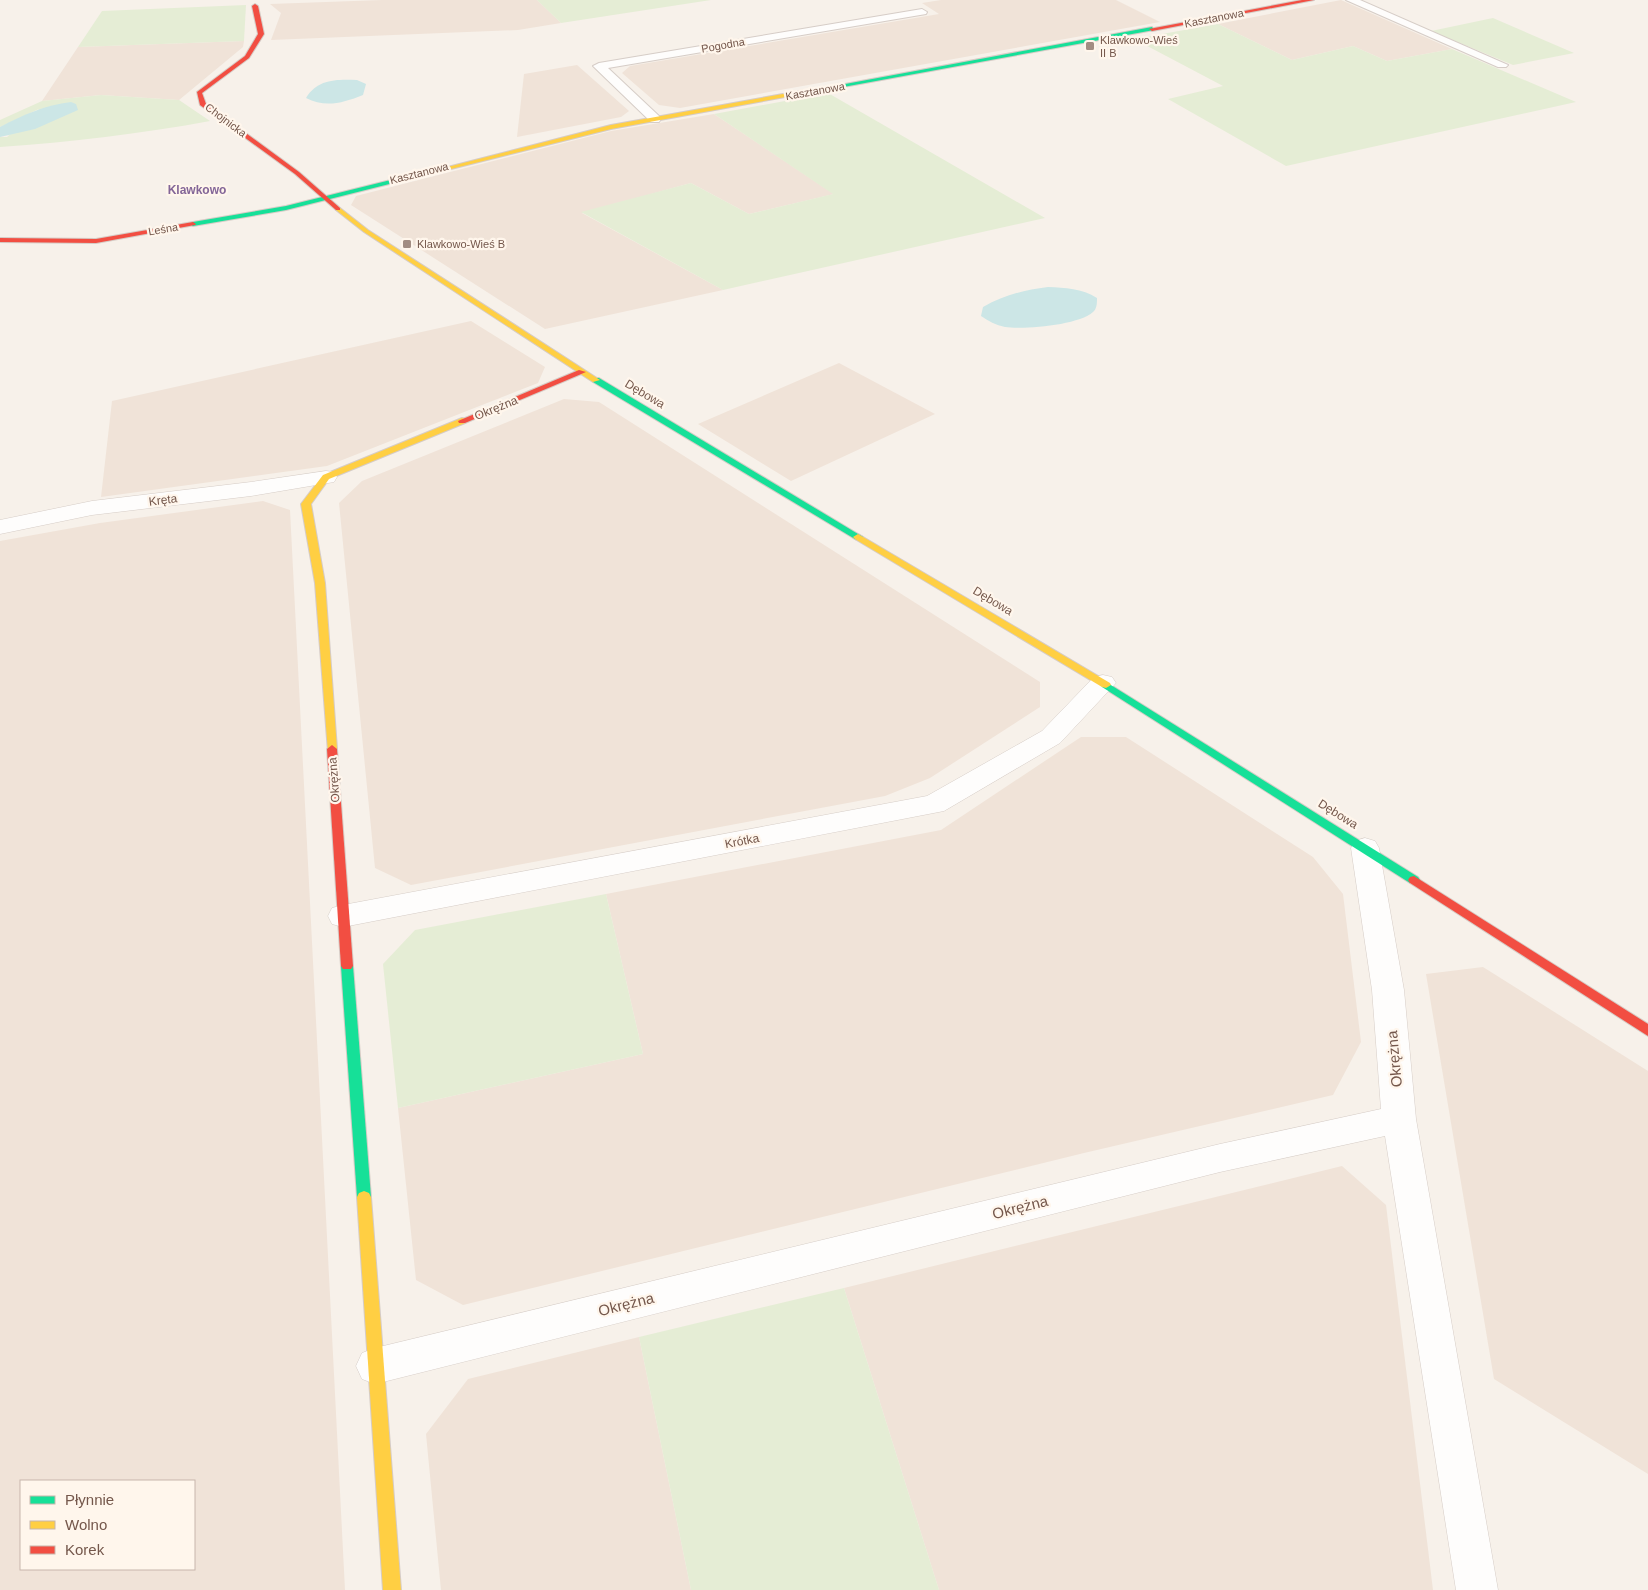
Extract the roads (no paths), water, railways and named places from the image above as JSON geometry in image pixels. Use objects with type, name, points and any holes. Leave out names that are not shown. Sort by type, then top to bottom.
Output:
[{"type":"street","name":"Kasztanowa","points":[[324,198],[532,145],[655,119],[1311,0]]},
{"type":"street","name":"Chojnicka","points":[[254,3],[261,34],[247,57],[199,92],[203,105],[297,173],[324,198]]},
{"type":"street","name":"Leśna","points":[[0,240],[96,240],[286,208],[324,198]]},
{"type":"street","name":"Dębowa","points":[[324,198],[366,231],[582,372],[1103,683],[1365,848],[1648,1031]]},
{"type":"street","name":"Okrężna","points":[[392,1590],[320,583],[306,504],[326,477],[582,372]]},
{"type":"street","name":"Kręta","points":[[0,527],[92,508],[251,489],[326,477]]},
{"type":"street","name":"Krótka","points":[[343,916],[934,804],[1051,737],[1103,683]]},
{"type":"street","name":"Okrężna","points":[[376,1366],[1220,1158],[1399,1119],[1388,990],[1365,848]]},
{"type":"street","points":[[1399,1119],[1477,1590]]},
{"type":"lane","points":[[1351,0],[1502,65]]},
{"type":"lane","name":"Pogodna","points":[[655,119],[599,66],[922,12]]},
{"type":"water","points":[[335,80],[357,80],[366,84],[363,95],[356,98],[327,104],[306,98],[316,87],[322,84]]},
{"type":"water","points":[[71,102],[76,104],[78,110],[35,129],[0,137],[0,127],[43,108]]},
{"type":"water","points":[[1048,287],[1085,292],[1097,298],[1095,309],[1093,312],[1076,320],[1051,326],[1025,328],[1005,327],[992,323],[981,316],[983,307],[999,299],[1022,291]]},
{"type":"place","name":"Klawkowo-Wieś II B","points":[[1090,46]]},
{"type":"place","name":"Klawkowo-Wieś B","points":[[407,244]]},
{"type":"district","name":"Klawkowo","points":[[197,190]]}]
